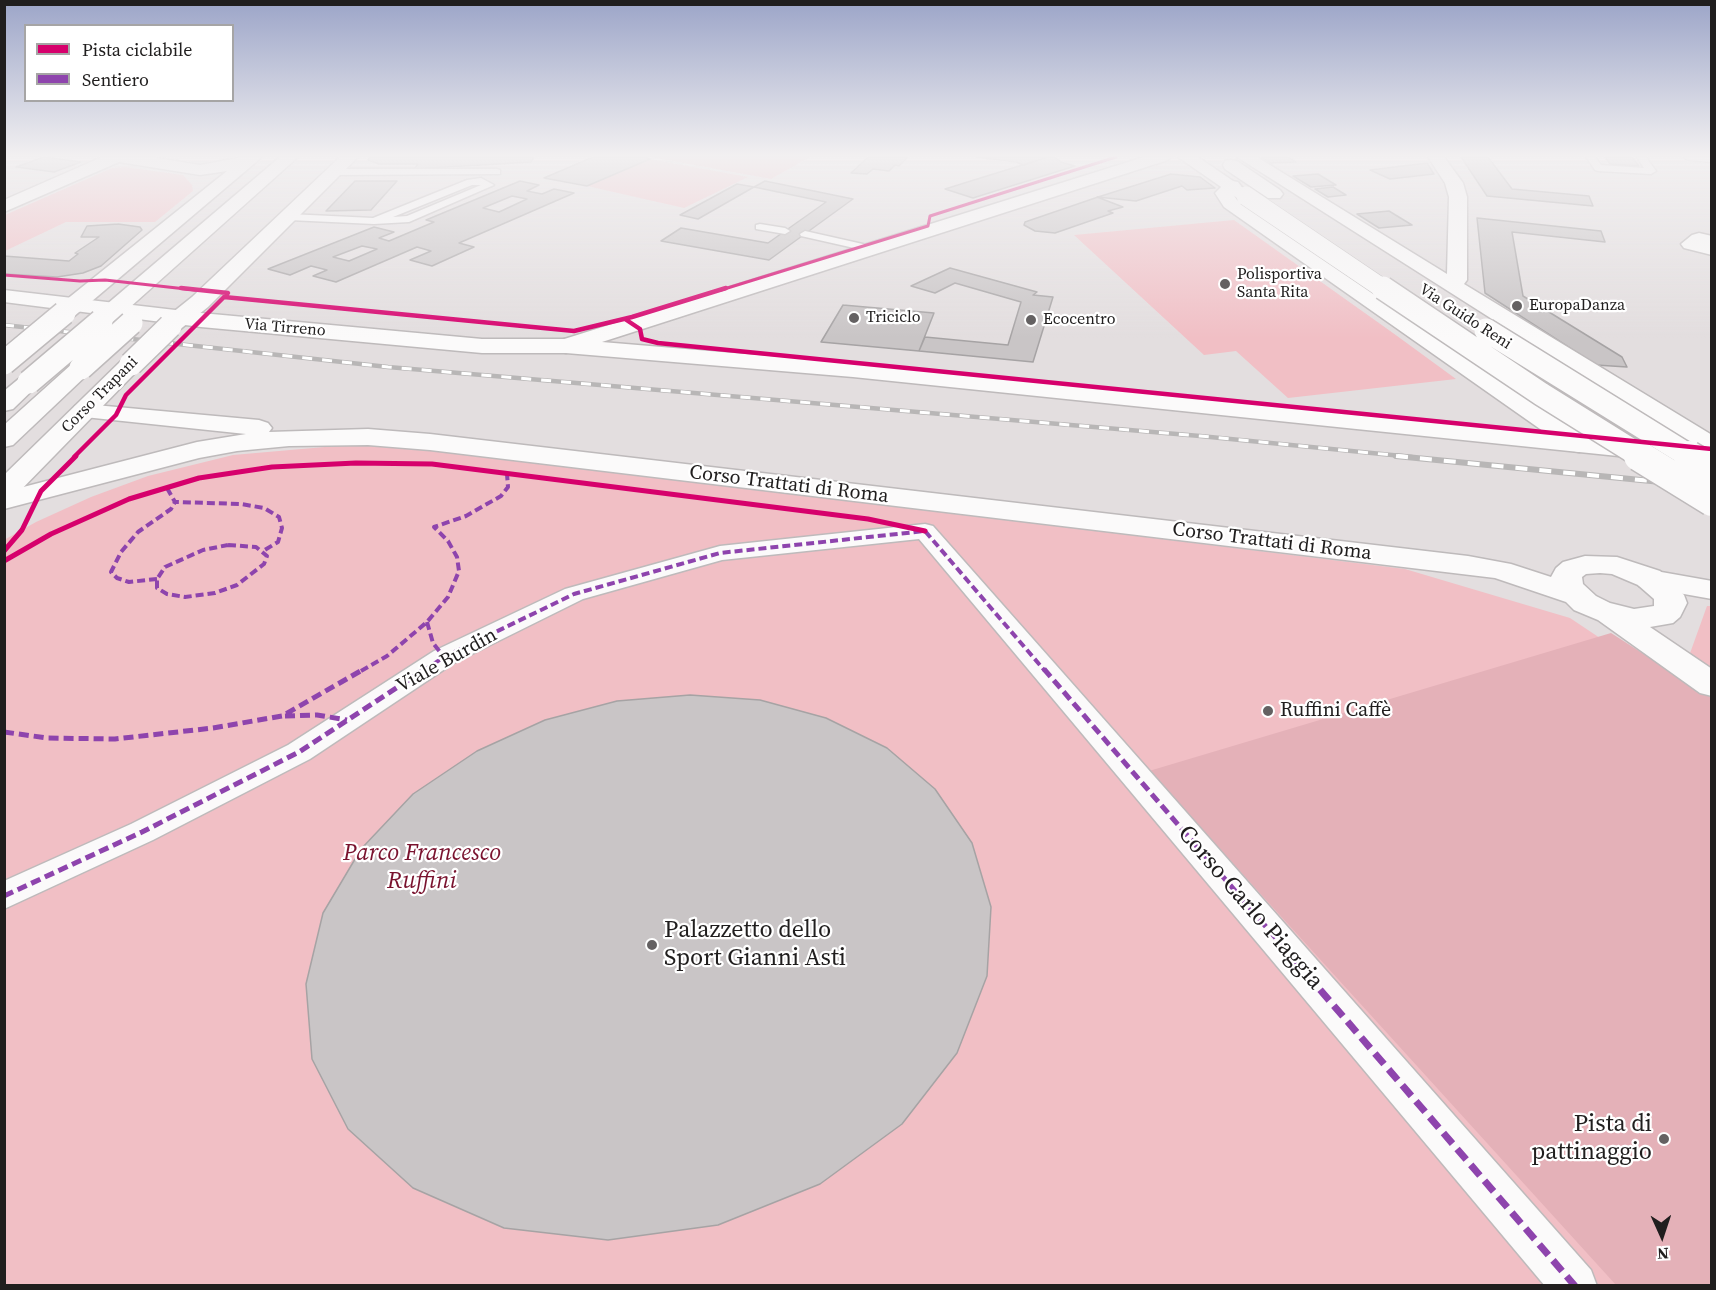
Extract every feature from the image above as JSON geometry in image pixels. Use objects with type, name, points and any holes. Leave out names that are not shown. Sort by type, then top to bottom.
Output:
[{"type":"street","points":[[4,363],[181,217]]},
{"type":"street","points":[[131,309],[225,217]]},
{"type":"street","name":"Corso Trapani","points":[[4,491],[105,390],[289,217]]},
{"type":"street","points":[[566,346],[972,217]]},
{"type":"street","name":"Via Guido Reni","points":[[1251,217],[1579,444]]},
{"type":"street","name":"Via Guido Reni","points":[[1278,217],[1541,393],[1712,501]]},
{"type":"street","name":"Via Guido Reni","points":[[1310,217],[1581,391],[1712,470]]},
{"type":"street","name":"Via Guido Reni","points":[[1342,217],[1712,447]]},
{"type":"street","points":[[1450,284],[1457,280],[1458,217]]},
{"type":"street","points":[[1712,242],[1699,239],[1690,244],[1712,249]]},
{"type":"street","points":[[4,404],[29,382],[190,270]]},
{"type":"street","name":"Via Tirreno","points":[[4,283],[77,302]]},
{"type":"street","name":"Via Tirreno","points":[[4,296],[131,309],[176,322],[482,346],[566,346],[853,370],[1712,458]]},
{"type":"street","name":"Via Tirreno","points":[[131,309],[200,302],[501,332],[566,346]]},
{"type":"street","name":"Corso Trapani","points":[[4,439],[62,386],[131,309]]},
{"type":"street","points":[[84,411],[254,427],[289,438]]},
{"type":"street","name":"Corso Trattati di Roma","points":[[4,501],[197,450],[237,442],[289,438],[368,437],[430,442],[1576,581]]},
{"type":"street","name":"Viale Burdin","points":[[4,896],[142,832],[299,752],[444,657],[574,594],[720,553],[925,531]]},
{"type":"street","name":"Corso Carlo Piaggia","points":[[925,531],[1575,1286]]},
{"type":"street","points":[[1661,599],[1617,566],[1600,564],[1576,581],[1585,603],[1608,613],[1634,619],[1661,599],[1712,592]]},
{"type":"street","points":[[1661,599],[1662,629],[1681,665]]},
{"type":"street","points":[[1608,613],[1712,685]]},
{"type":"lane","points":[[293,217],[374,221],[413,217]]},
{"type":"lane","points":[[374,221],[383,217]]},
{"type":"lane","points":[[760,227],[785,231]]},
{"type":"lane","points":[[805,234],[872,249]]},
{"type":"green space","points":[[5,217],[161,217],[155,222],[66,222],[5,251]]},
{"type":"green space","name":"Polisportiva Santa Rita","points":[[1234,220],[1456,379],[1288,398],[1236,351],[1204,355],[1074,235]]},
{"type":"green space","name":"Parco Francesco Ruffini","points":[[336,446],[400,446],[819,492],[935,511],[1405,569],[1570,618],[1711,712],[1711,1285],[5,1285],[4,540],[36,522],[91,497],[148,476],[233,455]]},
{"type":"green space","points":[[1707,606],[1711,606],[1711,670],[1689,656]]},
{"type":"shaded area","points":[[1611,633],[1711,697],[1711,1285],[1616,1285],[1149,771]]},
{"type":"building","points":[[433,217],[518,217],[459,243],[474,247],[432,266],[410,260],[431,251],[417,247],[336,282],[313,276],[327,270],[311,266],[290,275],[268,269],[374,227],[394,232],[379,238],[389,241],[434,222],[426,220]],"holes":[[[362,246],[377,249],[349,261],[333,257]]]},
{"type":"building","points":[[804,217],[828,217],[769,260],[661,241],[681,228],[768,243]]},
{"type":"building","points":[[1039,217],[1101,217],[1055,233],[1035,231],[1024,225],[1025,222]]},
{"type":"building","points":[[1362,217],[1399,217],[1412,225],[1379,228]]},
{"type":"building","points":[[1477,218],[1601,231],[1605,242],[1512,232],[1523,296],[1622,357],[1627,367],[1596,365],[1485,293]]},
{"type":"building","points":[[118,224],[140,227],[142,230],[101,266],[83,273],[57,277],[4,274],[4,256],[69,261],[78,254],[75,253],[99,237],[81,237],[87,226]]},
{"type":"building","name":"Ecocentro","points":[[950,268],[1037,292],[1033,295],[1053,297],[1033,362],[919,351],[925,337],[1008,345],[1021,302],[955,283],[935,293],[911,286]]},
{"type":"building","points":[[843,305],[934,313],[919,351],[821,342]]},
{"type":"building","name":"Palazzetto dello Sport Gianni Asti","points":[[690,695],[760,700],[826,718],[887,748],[935,789],[972,843],[991,907],[987,976],[957,1053],[902,1124],[820,1184],[718,1225],[608,1240],[504,1228],[413,1188],[348,1129],[312,1059],[306,984],[323,913],[361,849],[413,794],[477,751],[545,720],[617,701]]},
{"type":"railway","points":[[4,325],[388,367],[1200,436],[1412,457]]},
{"type":"railway","points":[[1396,456],[1712,487]]},
{"type":"marked path","points":[[4,732],[47,738],[115,739],[213,728],[282,716],[387,656],[427,622],[448,597],[459,571],[457,557],[448,541],[434,527],[466,516],[501,496],[508,487],[507,474]]},
{"type":"marked path","points":[[167,488],[175,502],[241,504],[264,508],[279,517],[282,528],[278,542],[263,551]]},
{"type":"marked path","points":[[157,579],[129,582],[117,578],[111,572],[121,552],[138,532],[171,509],[175,502]]},
{"type":"marked path","points":[[4,896],[142,832],[299,752],[444,657],[574,594],[720,553],[925,531],[1575,1286]]},
{"type":"marked path","points":[[228,545],[256,547],[267,556],[264,564],[237,585],[215,593],[185,597],[167,594],[157,588],[157,579],[165,567],[203,550],[228,545]]},
{"type":"marked path","points":[[427,622],[433,643],[444,657]]},
{"type":"marked path","points":[[285,716],[317,715],[347,720]]},
{"type":"cycle path","points":[[224,297],[574,331],[632,317],[928,226],[930,217]]},
{"type":"cycle path","points":[[4,275],[80,281],[105,280],[228,293],[126,395],[116,415],[41,491],[22,530],[4,551]]},
{"type":"cycle path","points":[[625,319],[640,329],[642,339],[658,343],[1712,449]]},
{"type":"cycle path","points":[[4,561],[51,534],[129,499],[199,478],[272,467],[356,463],[432,464],[868,519],[925,531]]},
{"type":"place","name":"Polisportiva Santa Rita","points":[[1225,284]]},
{"type":"place","name":"EuropaDanza","points":[[1517,306]]},
{"type":"place","name":"Triciclo","points":[[854,318]]},
{"type":"place","name":"Ecocentro","points":[[1031,320]]},
{"type":"place","name":"Ruffini Caffè","points":[[1268,711]]},
{"type":"place","name":"Palazzetto dello Sport Gianni Asti","points":[[652,945]]},
{"type":"place","name":"Pista di pattinaggio","points":[[1664,1139]]}]
